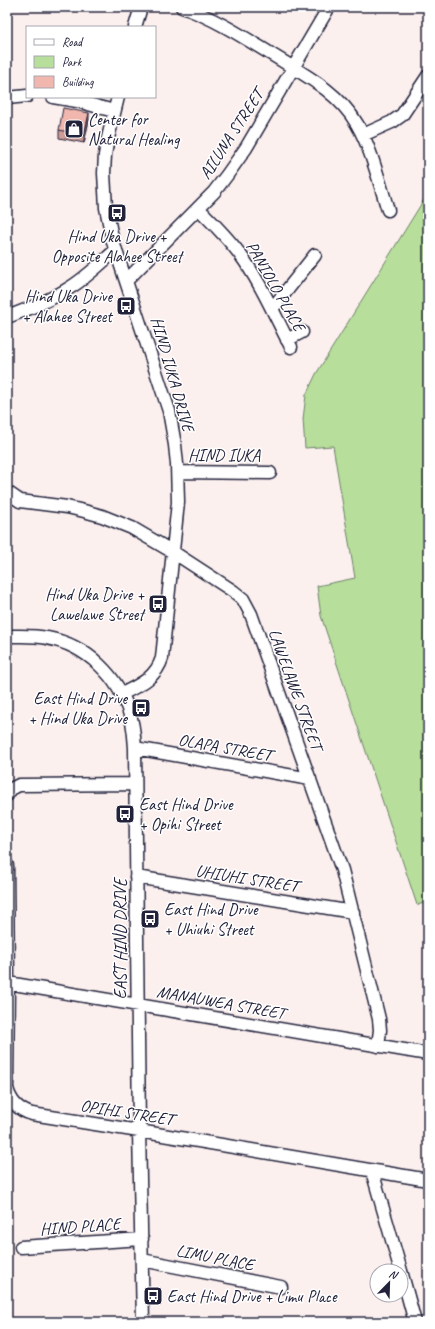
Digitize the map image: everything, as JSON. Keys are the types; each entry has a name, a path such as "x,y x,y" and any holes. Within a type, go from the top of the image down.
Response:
{"street":[{"path":"136,26 140,7"},
{"path":"182,7 218,22 319,84 336,98 351,114 363,135 388,210"},
{"path":"320,7 321,19"},
{"name":"AILUNA STREET","path":"126,281 214,192 237,162 329,7"},
{"path":"363,135 392,122 402,115 428,76"},
{"path":"7,98 26,96"},
{"path":"59,98 77,101 114,111"},
{"name":"HIND IUKA DRIVE","path":"118,98 108,138 104,179 106,208 116,250 169,411 178,472 178,502 163,651 160,664 157,670 148,679 122,694"},
{"name":"PANIOLO PLACE","path":"198,208 218,228 240,254 272,309 289,343 302,332"},
{"path":"7,317 60,294 73,286 116,250"},
{"path":"272,309 315,255"},
{"name":"HIND IUKA","path":"178,472 270,473"},
{"name":"LAWELAWE STREET","path":"7,492 15,499 25,503 67,507 102,516 132,528 173,552 233,591 246,604 252,614 341,865 379,1019 380,1030 378,1046"},
{"name":"EAST HIND DRIVE","path":"7,636 35,636 48,638 71,646 82,652 101,666 116,684 131,716 135,748 134,784 137,1004 143,1322"},
{"name":"OLAPA STREET","path":"135,748 310,778"},
{"path":"7,795 11,789 19,785 134,784"},
{"name":"OPIHI STREET","path":"7,865 7,1088 14,1103 22,1110 32,1114 428,1180"},
{"name":"UHIUHI STREET","path":"136,877 353,912"},
{"name":"MANAUWEA STREET","path":"8,983 428,1054"},
{"path":"372,1171 399,1263"},
{"name":"HIND PLACE","path":"21,1247 142,1239"},
{"name":"LIMU PLACE","path":"142,1260 281,1287"},
{"path":"409,1300 415,1322"}],"green space":[{"path":"428,193 428,902 417,905 321,616 317,586 355,578 333,446 305,448 303,419 306,395 316,374"}],"building":[{"name":"Center for Natural Healing","path":"63,108 89,113 84,135 59,130"}],"place":[{"name":"Center for Natural Healing","path":"74,129"},
{"name":"Hind Uka Drive + Opposite Alahee Street","path":"117,213"},
{"name":"Hind Uka Drive + Alahee Street","path":"126,306"},
{"name":"Hind Uka Drive + Lawelawe Street","path":"158,604"},
{"name":"East Hind Drive + Hind Uka Drive","path":"141,708"},
{"name":"East Hind Drive + Opihi Street","path":"125,814"},
{"name":"East Hind Drive + Uhiuhi Street","path":"150,919"},
{"name":"East Hind Drive + Limu Place","path":"153,1296"}]}
